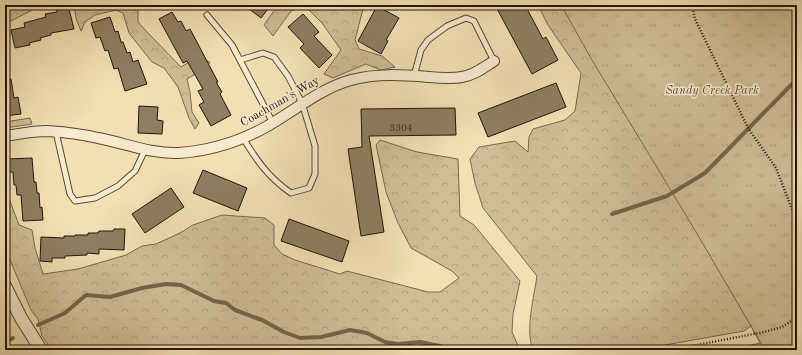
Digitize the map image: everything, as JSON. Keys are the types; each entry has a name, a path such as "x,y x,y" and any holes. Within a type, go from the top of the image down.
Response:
{"street":[{"name":"Coachman's Way","path":"5,136 46,131 99,138 145,150 176,153 199,150 243,138 272,123 302,103 336,85 353,80 395,75 450,78 462,77 476,73 494,61"},
{"path":"5,286 21,318 40,350"}],"lane":[{"path":"207,15 232,45 272,123"},
{"path":"414,76 421,50 428,40 447,26 466,18 474,21 494,61"},
{"path":"240,60 263,53 274,57 288,76 302,103 315,146 315,174 309,188 291,193 277,183 256,160 243,138"},
{"path":"56,132 70,194 76,202 95,198 118,186 135,171 145,150"}],"path":[{"path":"692,5 695,19 748,128 776,168 797,222"},
{"path":"671,350 764,332 782,327 797,317"}],"green space":[{"path":"5,5 42,5 7,23 6,35 8,44 5,51"},
{"path":"74,5 138,5 138,22 181,67 197,57 210,62 207,67 187,79 192,112 199,123 195,129 189,118 178,87 164,68 152,62 129,33 123,13 116,10 95,15 85,22 81,31 76,18"},
{"path":"278,5 364,5 355,40 359,49 382,56 395,67 381,70 366,64 333,78 324,74 341,50 322,23 305,6 291,11 273,36 264,25"},
{"path":"538,5 797,5 797,350 730,350 760,343 751,326 744,331 637,350 533,350 530,323 537,276 483,208 475,183 470,159 479,147 515,141 528,152 529,137 533,129 565,120 575,111 581,73 548,25"},
{"name":"Sandy Creek Park","path":"561,5 797,5 797,347 793,350 765,350 592,60"},
{"path":"30,118 32,124 5,128 5,122"},
{"path":"380,140 417,152 458,159 460,216 474,225 520,281 513,314 512,332 520,350 52,350 42,336 38,319 31,310 5,248 5,188 19,225 32,230 35,248 43,274 78,269 126,255 142,246 156,244 193,225 222,215 265,218 274,225 274,245 282,254 295,260 340,274 347,271 428,292 440,292 459,278 452,271 411,248 398,223 386,192 376,145"}],"building":[{"path":"68,5 74,29 51,33 51,35 40,38 41,40 29,43 30,45 15,48 11,30 25,27 24,23 46,17 45,14 57,12 56,8"},
{"path":"244,5 271,5 261,18"},
{"path":"495,5 525,5 543,39 546,37 558,60 532,74"},
{"path":"377,6 399,18 386,40 388,41 381,54 358,41"},
{"path":"172,12 178,22 181,21 186,31 190,29 218,82 216,82 222,92 220,94 231,115 211,126 199,105 204,102 198,91 203,89 187,61 183,63 159,19"},
{"path":"303,14 319,32 314,36 332,55 319,68 300,48 304,44 288,27"},
{"path":"110,17 115,32 118,31 121,42 123,42 127,53 130,52 133,62 138,60 147,84 125,91 118,68 114,69 108,50 105,51 100,37 96,38 91,23"},
{"path":"5,79 11,79 14,98 18,97 21,114 5,116"},
{"path":"556,83 566,107 488,137 478,113"},
{"path":"139,106 158,107 157,120 163,121 162,134 138,133"},
{"path":"455,108 456,135 369,136 384,232 361,236 348,149 362,147 361,109"},
{"path":"32,158 34,182 36,182 37,193 39,193 40,208 42,207 43,220 23,221 21,195 17,195 16,185 14,185 13,172 9,172 8,159"},
{"path":"203,170 247,188 238,211 193,193"},
{"path":"171,188 184,207 145,233 132,214"},
{"path":"289,219 349,241 342,262 281,241"},
{"path":"114,229 125,229 124,250 99,249 99,254 87,253 87,255 52,258 52,262 40,261 41,237 64,238 64,236 88,235 88,233 113,231"}],"waterway":[{"path":"612,214 667,196 705,173 797,79"},
{"path":"38,325 65,313 86,295 110,297 142,288 166,284 181,285 214,301 226,303 235,310 262,320 284,332 300,338 321,337 350,330 367,333 385,342 398,344 420,342 440,346 449,350"},
{"path":"5,342 13,338"}]}
